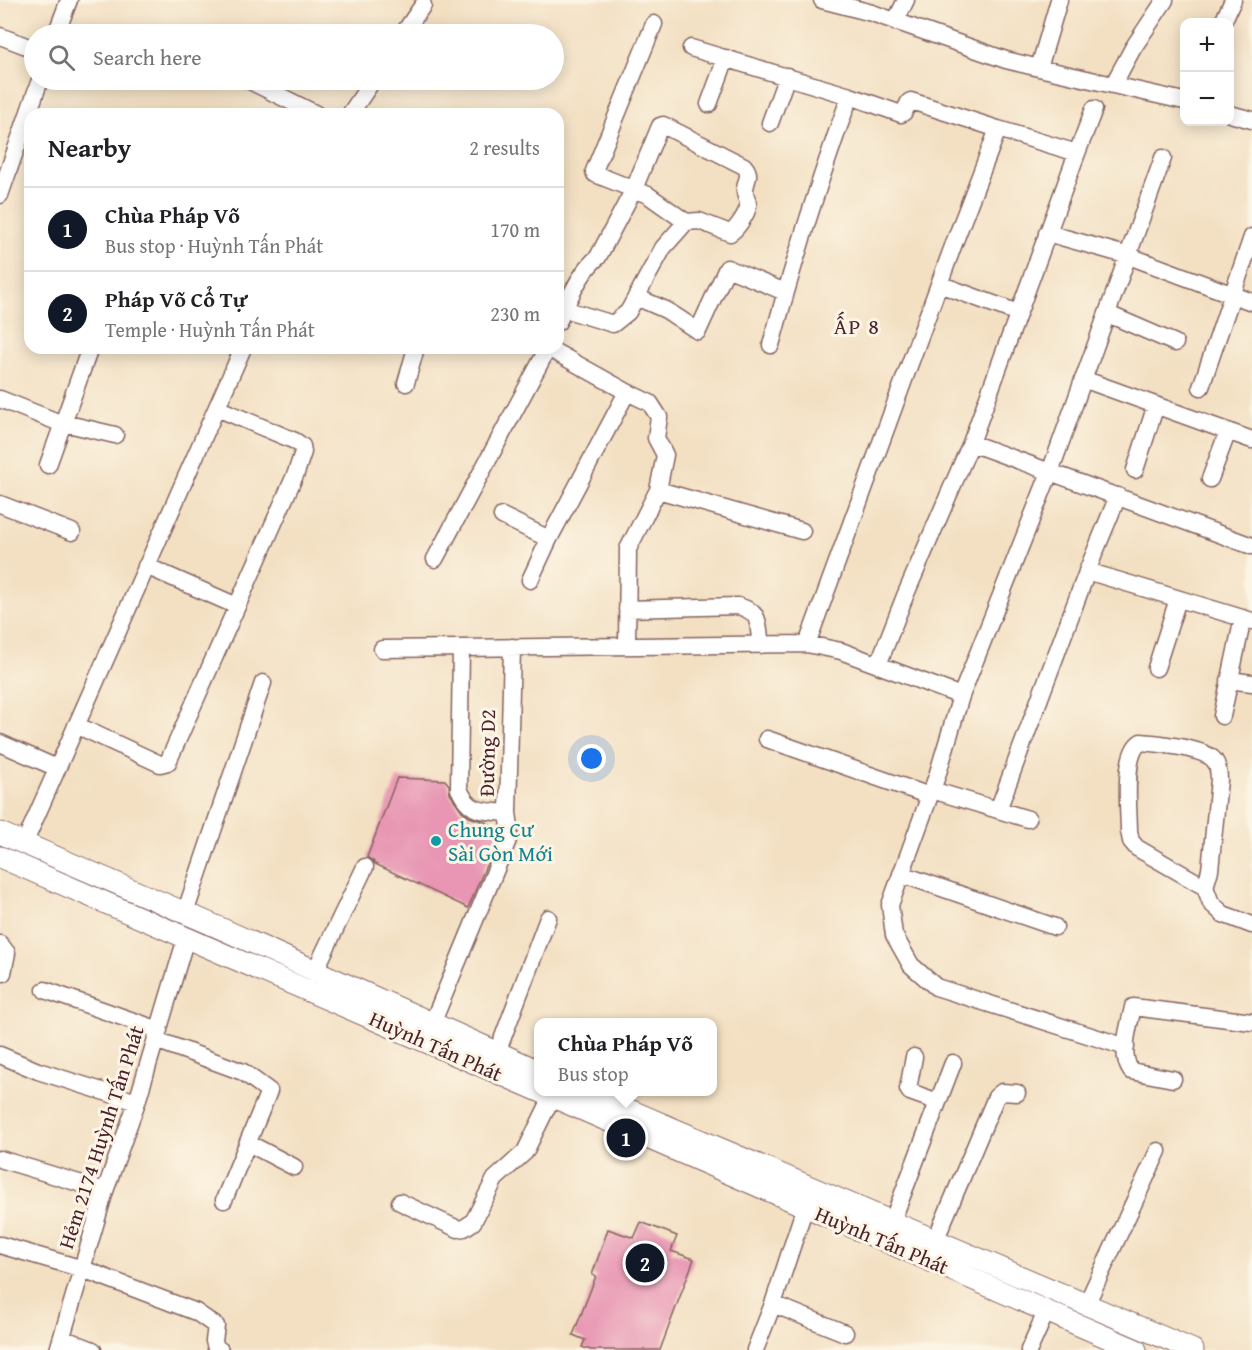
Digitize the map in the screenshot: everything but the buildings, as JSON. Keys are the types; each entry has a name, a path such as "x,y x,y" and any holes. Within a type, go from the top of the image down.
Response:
{"main road":[{"name":"Huỳnh Tấn Phát","path":"0,833 534,1069"},
{"name":"Huỳnh Tấn Phát","path":"1,859 534,1089"},
{"name":"Huỳnh Tấn Phát","path":"594,1096 672,1139 806,1207 1136,1350"},
{"name":"Huỳnh Tấn Phát","path":"552,1097 672,1139 892,1222 1193,1350"}],"street":[{"path":"60,24 69,0"},
{"path":"822,0 872,13 1006,60 1180,100"},
{"path":"895,22 906,0"},
{"path":"1039,68 1059,0"},
{"path":"1113,85 1133,48 1165,0"},
{"path":"1225,18 1233,0"},
{"path":"410,24 423,5"},
{"path":"564,305 589,264 598,257 634,189 658,128 663,125 744,166 749,176 745,189 748,208 734,231 730,233 699,221 686,222 648,195 634,189 596,174 594,168 654,24"},
{"path":"0,36 24,45"},
{"path":"691,48 787,76 901,114 911,101 1077,153"},
{"path":"709,104 726,58"},
{"path":"770,123 787,76"},
{"path":"30,108 37,90"},
{"path":"268,90 304,108"},
{"path":"354,108 366,90"},
{"path":"771,345 785,292 828,155 850,96"},
{"path":"878,665 971,443 1094,109"},
{"path":"1234,115 1252,120"},
{"path":"0,195 24,126"},
{"path":"807,645 998,129"},
{"path":"1126,1047 936,987 910,965 894,935 890,905 931,793 961,696 1050,472 1163,158"},
{"path":"564,313 613,324 628,312 663,248 686,222"},
{"path":"1047,233 1129,256 1252,302"},
{"path":"1201,387 1252,237"},
{"path":"636,297 666,310 698,331 727,268 785,292"},
{"path":"939,284 1018,313"},
{"path":"1108,314 1175,343"},
{"path":"48,465 88,354"},
{"path":"24,843 240,354"},
{"path":"406,383 414,354"},
{"path":"435,559 545,354"},
{"path":"559,354 650,404 659,417 656,438 665,455 658,490 628,549 627,646"},
{"path":"1083,379 1252,440"},
{"path":"530,580 549,539 627,392"},
{"path":"0,399 63,423 115,435"},
{"path":"1135,470 1156,405"},
{"path":"76,725 160,764 168,762 303,452 302,446 295,441 217,408"},
{"path":"1210,479 1228,431"},
{"path":"971,443 1252,546"},
{"path":"658,490 802,531"},
{"path":"998,810 1087,571 1118,496"},
{"path":"0,504 72,532"},
{"path":"502,516 549,539"},
{"path":"146,566 237,606"},
{"path":"1087,571 1247,620 1229,680 1222,716"},
{"path":"1156,668 1178,599"},
{"path":"627,609 738,606 753,612 756,617 761,645"},
{"path":"382,649 807,645 841,651 961,696"},
{"name":"Đường D2","path":"432,1024 508,840 512,647"},
{"path":"461,648 459,789 464,800 473,809 508,813"},
{"path":"1229,680 1252,683"},
{"path":"185,913 263,683"},
{"path":"767,739 931,793 1028,819"},
{"path":"1205,887 1137,848 1131,841 1129,760 1135,746 1141,742 1202,753 1214,759 1219,769 1210,870 1205,887 1211,903 1223,914 1252,925"},
{"path":"0,743 57,768"},
{"path":"315,971 364,867"},
{"path":"901,874 1055,927"},
{"path":"497,1053 548,918"},
{"name":"Hẻm 2174 Huỳnh Tấn Phát","path":"60,1344 105,1191 137,1102 186,938"},
{"path":"0,944 7,953 3,973"},
{"path":"45,990 250,1075 254,1082 268,1089 269,1093 224,1200"},
{"path":"1173,1079 1131,1071 1128,1066 1125,1054 1132,1007 1252,1022"},
{"path":"0,1055 38,1071 137,1102"},
{"path":"914,1057 908,1089 910,1092 938,1102"},
{"path":"892,1222 953,1063"},
{"path":"935,1241 996,1097 1002,1092 1017,1093"},
{"path":"400,1202 458,1229 468,1226 473,1222 495,1179 525,1152 552,1097"},
{"path":"248,1143 294,1167"},
{"path":"1086,1305 1158,1151"},
{"path":"0,1159 105,1191"},
{"path":"755,1350 806,1207"},
{"path":"0,1245 83,1269 196,1312 216,1326 214,1341 216,1348 220,1350"},
{"path":"773,1304 845,1333"},
{"path":"1029,1350 1046,1312"},
{"path":"60,1344 93,1350"}],"place":[{"name":"Chung Cư Sài Gòn Mới","path":"436,841"},
{"name":"Chùa Pháp Võ","path":"626,1138"},
{"name":"Pháp Võ Cổ Tự","path":"645,1263"}],"district":[{"name":"ẤP 8","path":"857,326"}]}
